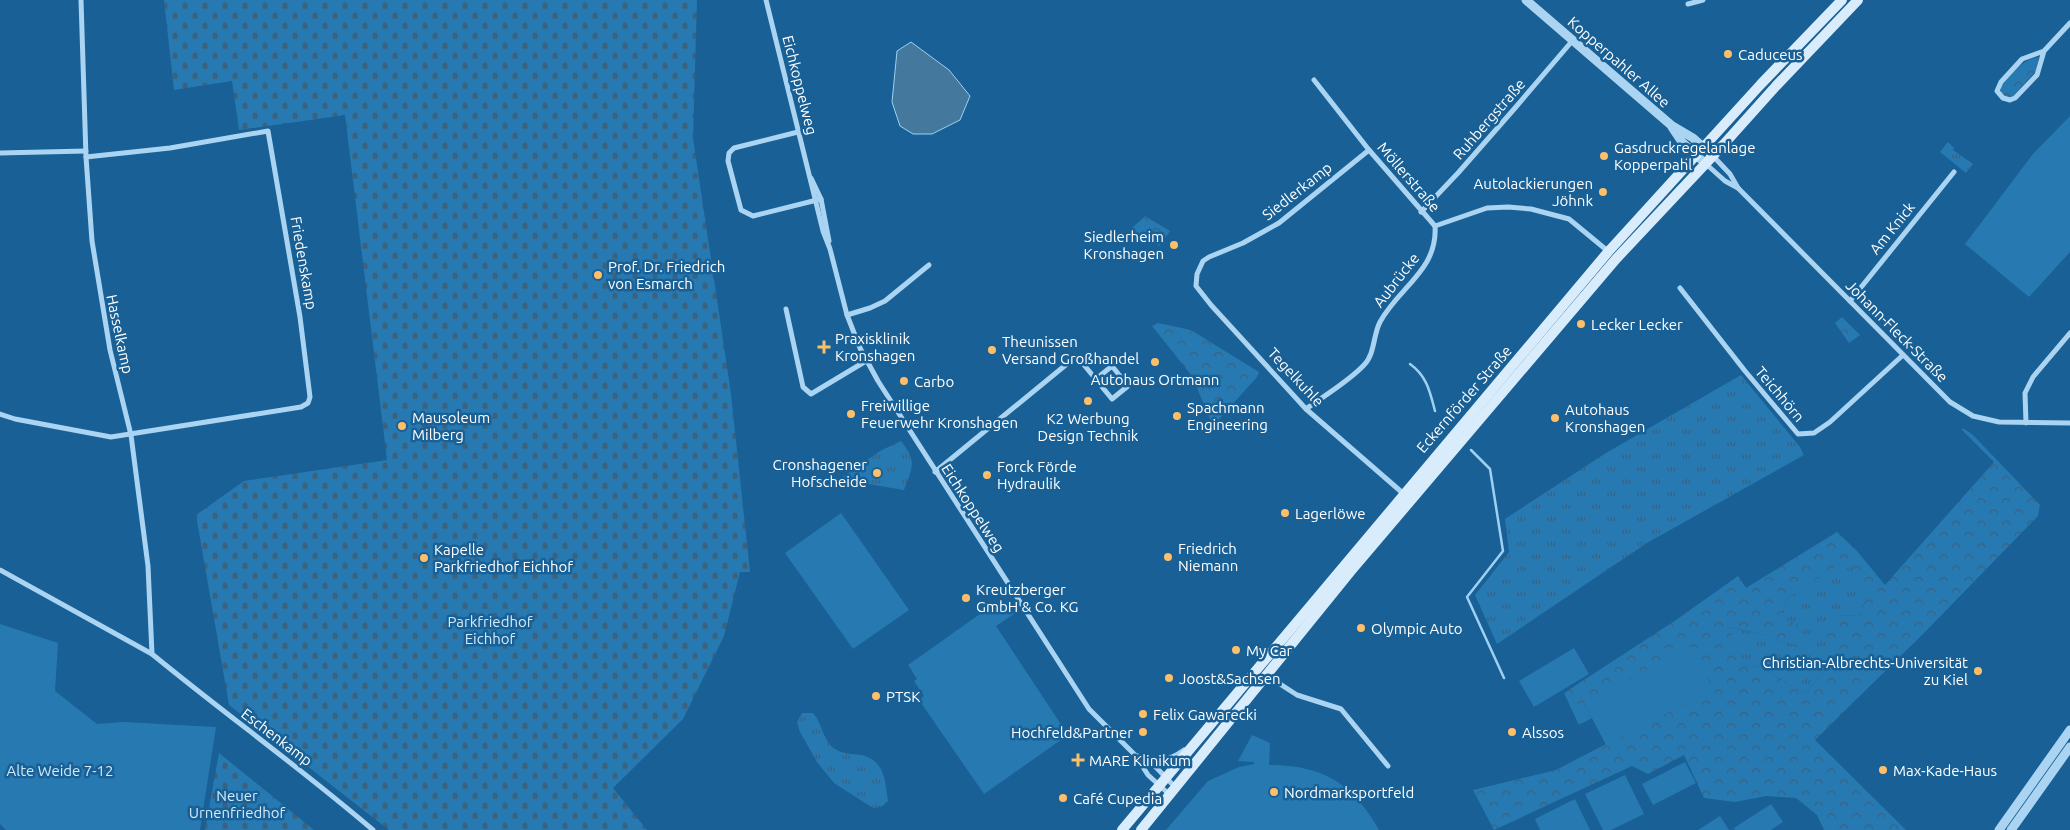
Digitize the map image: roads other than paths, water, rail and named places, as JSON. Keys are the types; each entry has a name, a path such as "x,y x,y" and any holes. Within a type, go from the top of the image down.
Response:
{"main road":[{"name":"Eckernförder Straße","path":"1122,830 1696,155 1842,0"},
{"name":"Eckernförder Straße","path":"1612,256 1706,164 1776,86 1858,0"},
{"name":"Eckernförder Straße","path":"1141,830 1267,675 1407,497"}],"street":[{"name":"Hasselkamp","path":"81,0 86,154 92,242 110,350 131,435 148,566 152,654"},
{"name":"Eichkoppelweg","path":"766,0 798,132 810,176 826,220 830,249 847,315 866,361 934,472 1089,709 1136,756 1148,775 1160,787 1173,792"},
{"name":"Kopperpahler Allee","path":"1526,0 1671,125 1693,138 1713,156"},
{"path":"1688,4 1703,0"},
{"path":"2044,51 2024,58 2001,82 1997,91 2003,98 2010,100 2015,98 2037,75 2044,51 2070,23"},
{"name":"Ruhbergstraße","path":"1421,212 1516,108 1573,39"},
{"name":"Möllerstraße","path":"1314,80 1369,150 1435,226 1487,208 1508,207 1531,210 1569,219 1612,256"},
{"name":"Kopperpahler Allee","path":"1671,125 1682,142 1706,164"},
{"name":"Friedenskamp","path":"86,154 170,148 268,130 300,316 310,397 308,403 301,407 131,435"},
{"path":"798,132 734,148 729,153 728,161 741,210 753,216 818,200"},
{"name":"Siedlerkamp","path":"1209,257 1243,243 1279,223 1369,150"},
{"path":"0,153 86,154"},
{"name":"Johann-Fleck-Straße","path":"1713,156 1730,174 1738,188 1950,402 1973,416 1999,422 2070,423"},
{"name":"Johann-Fleck-Straße","path":"1706,164 1725,181 1738,188"},
{"name":"Am Knick","path":"1850,301 1954,172"},
{"name":"Aubrücke","path":"1306,409 1368,361 1378,325 1390,306 1427,264 1436,238 1435,226"},
{"name":"Tegelkuhle","path":"1209,257 1204,261 1197,274 1196,286 1210,305 1306,409 1407,497"},
{"path":"847,315 885,301 929,265"},
{"name":"Teichhörn","path":"1680,288 1744,371 1798,434 1814,433 1830,422 1903,355"},
{"path":"786,309 804,388 811,394 866,361"},
{"path":"2026,423 2025,393 2033,377 2070,333"},
{"path":"934,472 1073,359 1080,360 1112,399 1128,386 1112,366 1096,379"},
{"path":"0,414 15,419 111,437 131,435"},
{"path":"0,570 152,654"},
{"name":"Eschenkamp","path":"152,654 238,723 323,787 373,830"},
{"path":"1257,669 1302,697 1341,709 1388,766"},
{"path":"1998,830 2070,730"},
{"name":"Eichkoppelweg","path":"1136,756 1149,760 1170,760 1193,745"},
{"path":"2011,830 2070,747"},
{"name":"Eichkoppelweg","path":"1149,760 1167,778 1173,792"}],"waterway":[{"path":"1410,364 1424,379 1435,411"},
{"path":"1471,450 1490,469 1503,551 1467,597 1504,678"}],"place":[{"name":"Caduceus","path":"1728,54"},
{"name":"Gasdruckregelanlage Kopperpahl","path":"1604,156"},
{"name":"Autolackierungen Jöhnk","path":"1603,192"},
{"name":"Siedlerheim Kronshagen","path":"1174,245"},
{"name":"Prof. Dr. Friedrich von Esmarch","path":"598,275"},
{"name":"Lecker Lecker","path":"1581,324"},
{"name":"Praxisklinik Kronshagen","path":"824,347"},
{"name":"Theunissen Versand Großhandel","path":"992,350"},
{"name":"Autohaus Ortmann","path":"1155,362"},
{"name":"Carbo","path":"904,381"},
{"name":"K2 Werbung Design Technik","path":"1088,401"},
{"name":"Freiwillige Feuerwehr Kronshagen","path":"851,414"},
{"name":"Spachmann Engineering","path":"1177,416"},
{"name":"Autohaus Kronshagen","path":"1555,418"},
{"name":"Mausoleum Milberg","path":"402,426"},
{"name":"Cronshagener Hofscheide","path":"877,473"},
{"name":"Forck Förde Hydraulik","path":"987,475"},
{"name":"Lagerlöwe","path":"1285,513"},
{"name":"Friedrich Niemann","path":"1168,557"},
{"name":"Kapelle Parkfriedhof Eichhof","path":"424,558"},
{"name":"Kreutzberger GmbH & Co. KG","path":"966,598"},
{"name":"Olympic Auto","path":"1361,628"},
{"name":"My Car","path":"1236,650"},
{"name":"Christian-Albrechts-Universität zu Kiel","path":"1978,671"},
{"name":"Joost&Sachsen","path":"1169,678"},
{"name":"PTSK","path":"876,696"},
{"name":"Felix Gawarecki","path":"1143,714"},
{"name":"Hochfeld&Partner","path":"1143,732"},
{"name":"Alssos","path":"1512,732"},
{"name":"MARE Klinikum","path":"1078,760"},
{"name":"Max-Kade-Haus","path":"1883,770"},
{"name":"Nordmarksportfeld","path":"1274,792"},
{"name":"Café Cupedia","path":"1063,798"}],"park label":[{"name":"Parkfriedhof Eichhof","path":"490,630"},
{"name":"Alte Weide 7-12","path":"60,770"},
{"name":"Neuer Urnenfriedhof","path":"237,804"}]}
